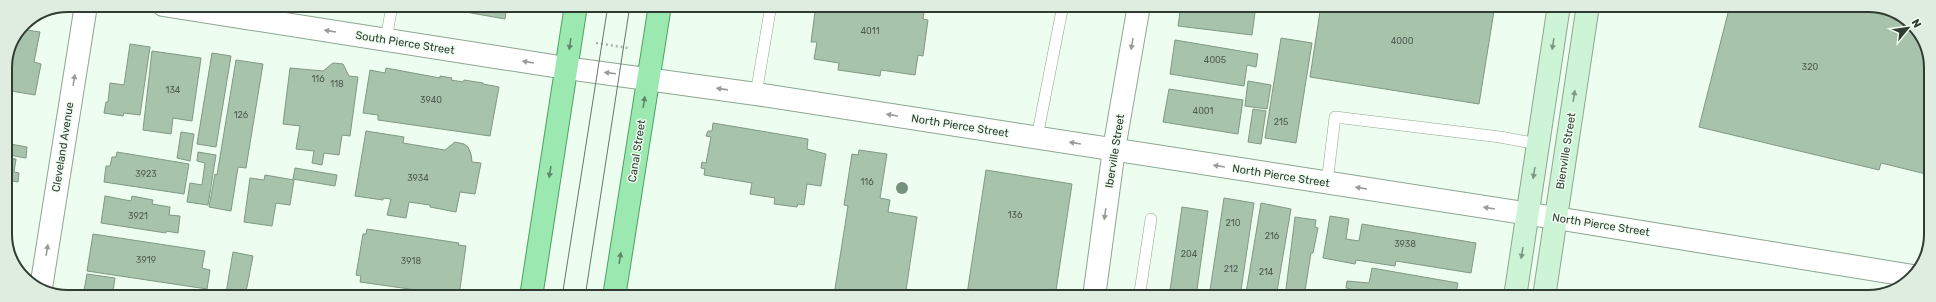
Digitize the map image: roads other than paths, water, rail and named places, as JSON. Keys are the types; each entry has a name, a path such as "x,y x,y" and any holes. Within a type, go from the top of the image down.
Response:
{"main road":[{"path":"532,290 575,12"},
{"name":"Canal Street","path":"615,290 659,12"}],"street":[{"name":"Cleveland Avenue","path":"42,284 85,12"},
{"name":"South Pierce Street","path":"208,12 566,68 648,78"},
{"name":"Iberville Street","path":"1095,290 1114,149 1138,12"},
{"path":"1516,290 1558,12"},
{"name":"Bienville Street","path":"1545,290 1587,12"},
{"name":"North Pierce Street","path":"648,78 1556,218 1906,275"}],"lane":[{"path":"386,40 391,12"},
{"path":"756,94 770,12"},
{"path":"1038,138 1062,12"},
{"path":"1327,183 1335,117 1500,137 1538,144"},
{"path":"1140,290 1151,219"}],"tram line":[{"path":"563,290 607,12"},
{"path":"586,290 629,12"}]}
